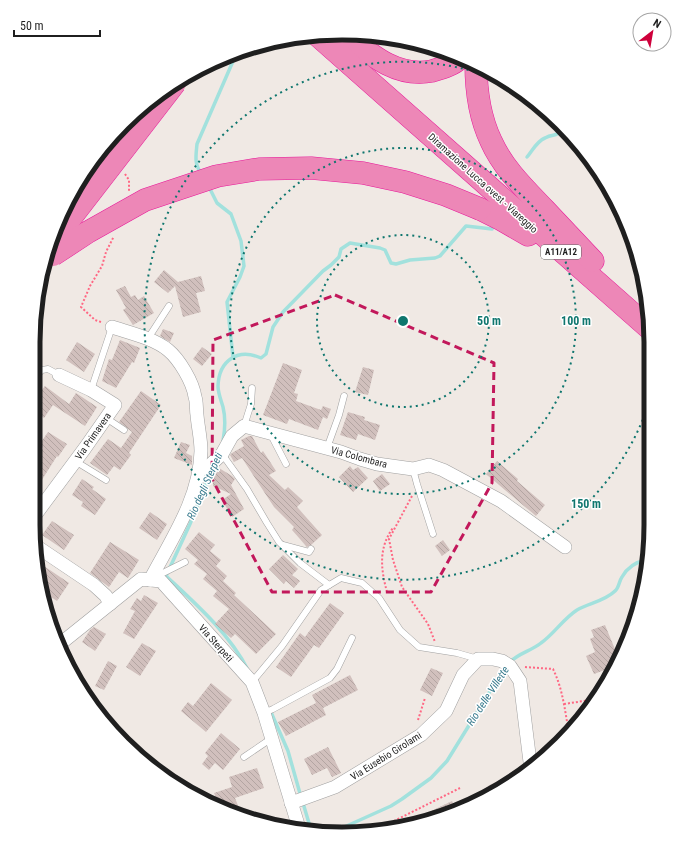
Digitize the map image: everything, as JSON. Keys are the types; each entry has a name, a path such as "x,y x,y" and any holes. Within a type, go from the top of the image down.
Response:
{"highway":[{"name":"Diramazione Lucca ovest - Viareggio","path":"345,40 477,168"},
{"name":"Diramazione Lucca ovest - Viareggio","path":"324,41 477,168 589,267 643,323"},
{"path":"354,41 380,61 392,67 413,72 426,72 438,69 454,62"},
{"path":"476,71 478,96 484,120 490,141 499,157 589,267"},
{"path":"58,240 164,98"},
{"path":"55,247 88,232 145,200 217,176 259,169 311,168 363,173 405,182 446,195 480,209 589,267"},
{"name":"Diramazione Lucca ovest - Viareggio","path":"589,267 641,303"}],"street":[{"path":"63,641 141,579 150,580 180,524 192,494 199,470 201,451 195,396 189,378 178,360 169,350 157,343 112,327"},
{"name":"Via Primavera","path":"40,508 115,405 90,390 59,375"},
{"path":"199,470 209,466 220,456 232,436 244,426"},
{"name":"Via Colombara","path":"244,426 327,448 377,464 413,469 429,465 443,470 500,501 565,547"},
{"path":"41,550 94,585 106,596 110,604"},
{"name":"Via Sterpeti","path":"150,580 161,581 254,679 267,711 272,738 298,800 299,823"},
{"path":"478,659 493,659 506,664 520,681 530,762"},
{"name":"Via Eusebio Girolami","path":"298,800 335,787 421,735 446,711 463,675 478,659"}],"lane":[{"path":"147,340 169,306"},
{"path":"90,390 112,327"},
{"path":"40,372 42,370 48,369 59,375"},
{"path":"244,426 250,404 252,388"},
{"path":"327,448 339,416 344,396"},
{"path":"106,418 124,430"},
{"path":"270,433 286,464"},
{"path":"220,456 247,488 267,524 282,545 300,563 329,585"},
{"path":"75,461 106,480"},
{"path":"413,469 433,534"},
{"path":"282,545 309,552 311,549"},
{"path":"150,580 185,562"},
{"path":"254,679 282,646 321,590 341,578 362,583 379,598 400,630 419,647 458,653 478,659"},
{"path":"267,711 330,678 337,669 352,638"},
{"path":"244,757 272,738"}],"path":[{"path":"125,174 130,180 128,196"},
{"path":"112,327 95,320 81,307 90,286 102,266 106,252 115,234"},
{"path":"417,484 389,539 393,560 402,587 428,624 436,640 436,649"},
{"path":"391,616 390,603 381,571 383,548 387,536 396,524"},
{"path":"506,664 553,669 558,678 568,725"},
{"path":"564,704 588,700"},
{"path":"391,822 460,788"},
{"path":"394,821 401,821"}],"highlighted area":[{"path":"335,295 494,363 492,483 431,592 272,592 212,479 213,340"}],"building":[{"path":"164,270 178,282 201,276 205,291 196,293 201,312 183,317 175,286 168,293 154,282"},
{"path":"125,286 131,297 135,295 138,300 144,296 154,313 133,325 123,310 126,308 116,290"},
{"path":"163,329 174,333 170,342 160,336"},
{"path":"120,340 140,348 134,363 132,362 116,388 102,381 109,359 112,360"},
{"path":"77,342 95,354 84,372 66,360"},
{"path":"202,347 212,354 202,366 193,359"},
{"path":"283,363 302,370 294,393 298,394 296,401 321,410 323,406 331,409 327,419 323,417 318,430 289,419 287,424 263,415"},
{"path":"363,367 374,370 368,395 355,392"},
{"path":"45,386 69,404 76,393 97,407 85,426 53,405 44,418 40,415 40,392"},
{"path":"141,391 161,405 129,453 131,455 120,470 114,466 107,475 90,463 108,439 121,448 132,432 119,422"},
{"path":"348,412 365,417 364,420 380,425 375,440 358,434 356,440 340,435"},
{"path":"48,432 67,444 58,457 57,456 40,483 40,452 43,448 40,446"},
{"path":"252,436 261,453 263,451 276,471 269,475 285,490 288,487 303,501 297,507 322,535 311,545 307,547 292,530 294,527 274,507 242,458 234,462 230,455 244,446 241,440"},
{"path":"181,442 190,445 186,453 192,456 192,465 174,458"},
{"path":"497,461 518,479 517,481 545,505 536,516 486,474"},
{"path":"350,466 353,470 358,467 368,478 353,492 339,477"},
{"path":"219,468 235,479 231,485 244,509 232,517 222,500 231,494 213,486 213,473"},
{"path":"382,474 390,484 380,491 373,481"},
{"path":"82,479 94,487 92,489 106,499 95,515 81,506 83,502 72,495"},
{"path":"150,512 167,524 157,540 139,528"},
{"path":"52,521 74,535 64,550 42,535"},
{"path":"199,532 215,545 210,551 221,560 216,566 227,576 223,581 236,593 234,595 276,634 256,654 235,634 231,638 215,624 229,609 213,596 217,591 203,579 207,574 194,564 198,560 185,549"},
{"path":"443,540 450,550 442,556 435,546"},
{"path":"110,542 139,560 128,578 119,572 109,587 90,573"},
{"path":"283,555 298,569 292,575 300,581 294,588 286,581 284,584 269,569"},
{"path":"43,566 69,583 57,601 48,595"},
{"path":"144,595 158,603 134,639 123,633 135,611 130,609 137,598 141,601"},
{"path":"330,603 344,613 319,648 314,645 291,677 276,667 300,633 305,637"},
{"path":"605,625 616,652 612,662 608,663 609,666 608,669 594,674 586,656 595,652 590,639 594,637 591,630"},
{"path":"94,627 106,634 95,651 82,642 90,630"},
{"path":"142,643 156,651 140,676 126,667"},
{"path":"108,661 117,666 104,690 95,686"},
{"path":"431,668 443,673 432,696 420,690"},
{"path":"350,675 358,690 323,708 326,715 286,736 278,722 316,703 312,695"},
{"path":"211,683 232,700 206,732 181,711 188,702 193,706"},
{"path":"221,733 240,749 223,770 215,763 209,770 202,764 208,756 205,753"},
{"path":"328,747 341,773 332,777 327,768 312,775 304,759"},
{"path":"257,768 264,788 235,798 238,808 214,799 216,798 214,793 232,787 229,777"},
{"path":"515,772 489,789 488,786"},
{"path":"452,801 454,805 426,815 425,814"}],"waterway":[{"name":"Rio degli Sterpeti","path":"201,173 196,163 197,144 233,60"},
{"path":"527,157 542,139 560,132"},
{"name":"Rio degli Sterpeti","path":"209,187 217,203 231,214 241,241 244,266 227,302 233,357"},
{"path":"223,441 225,416 218,386 222,369 231,358 245,354 261,358 266,354 273,327 283,312 323,271 339,257 341,249 350,243 380,248 385,250 391,263 396,264 410,260 435,258 440,256 466,226 492,229"},
{"name":"Rio degli Sterpeti","path":"212,469 190,524 166,576 222,631 248,670"},
{"name":"Rio delle Villette","path":"510,662 517,656 537,646 577,610 602,600 611,594 616,590 626,571 641,561"},
{"name":"Rio delle Villette","path":"345,827 391,806 431,778 447,761 505,667"},
{"name":"Rio degli Sterpeti","path":"270,710 288,751 301,797"},
{"name":"Rio degli Sterpeti","path":"303,803 309,825"}]}
